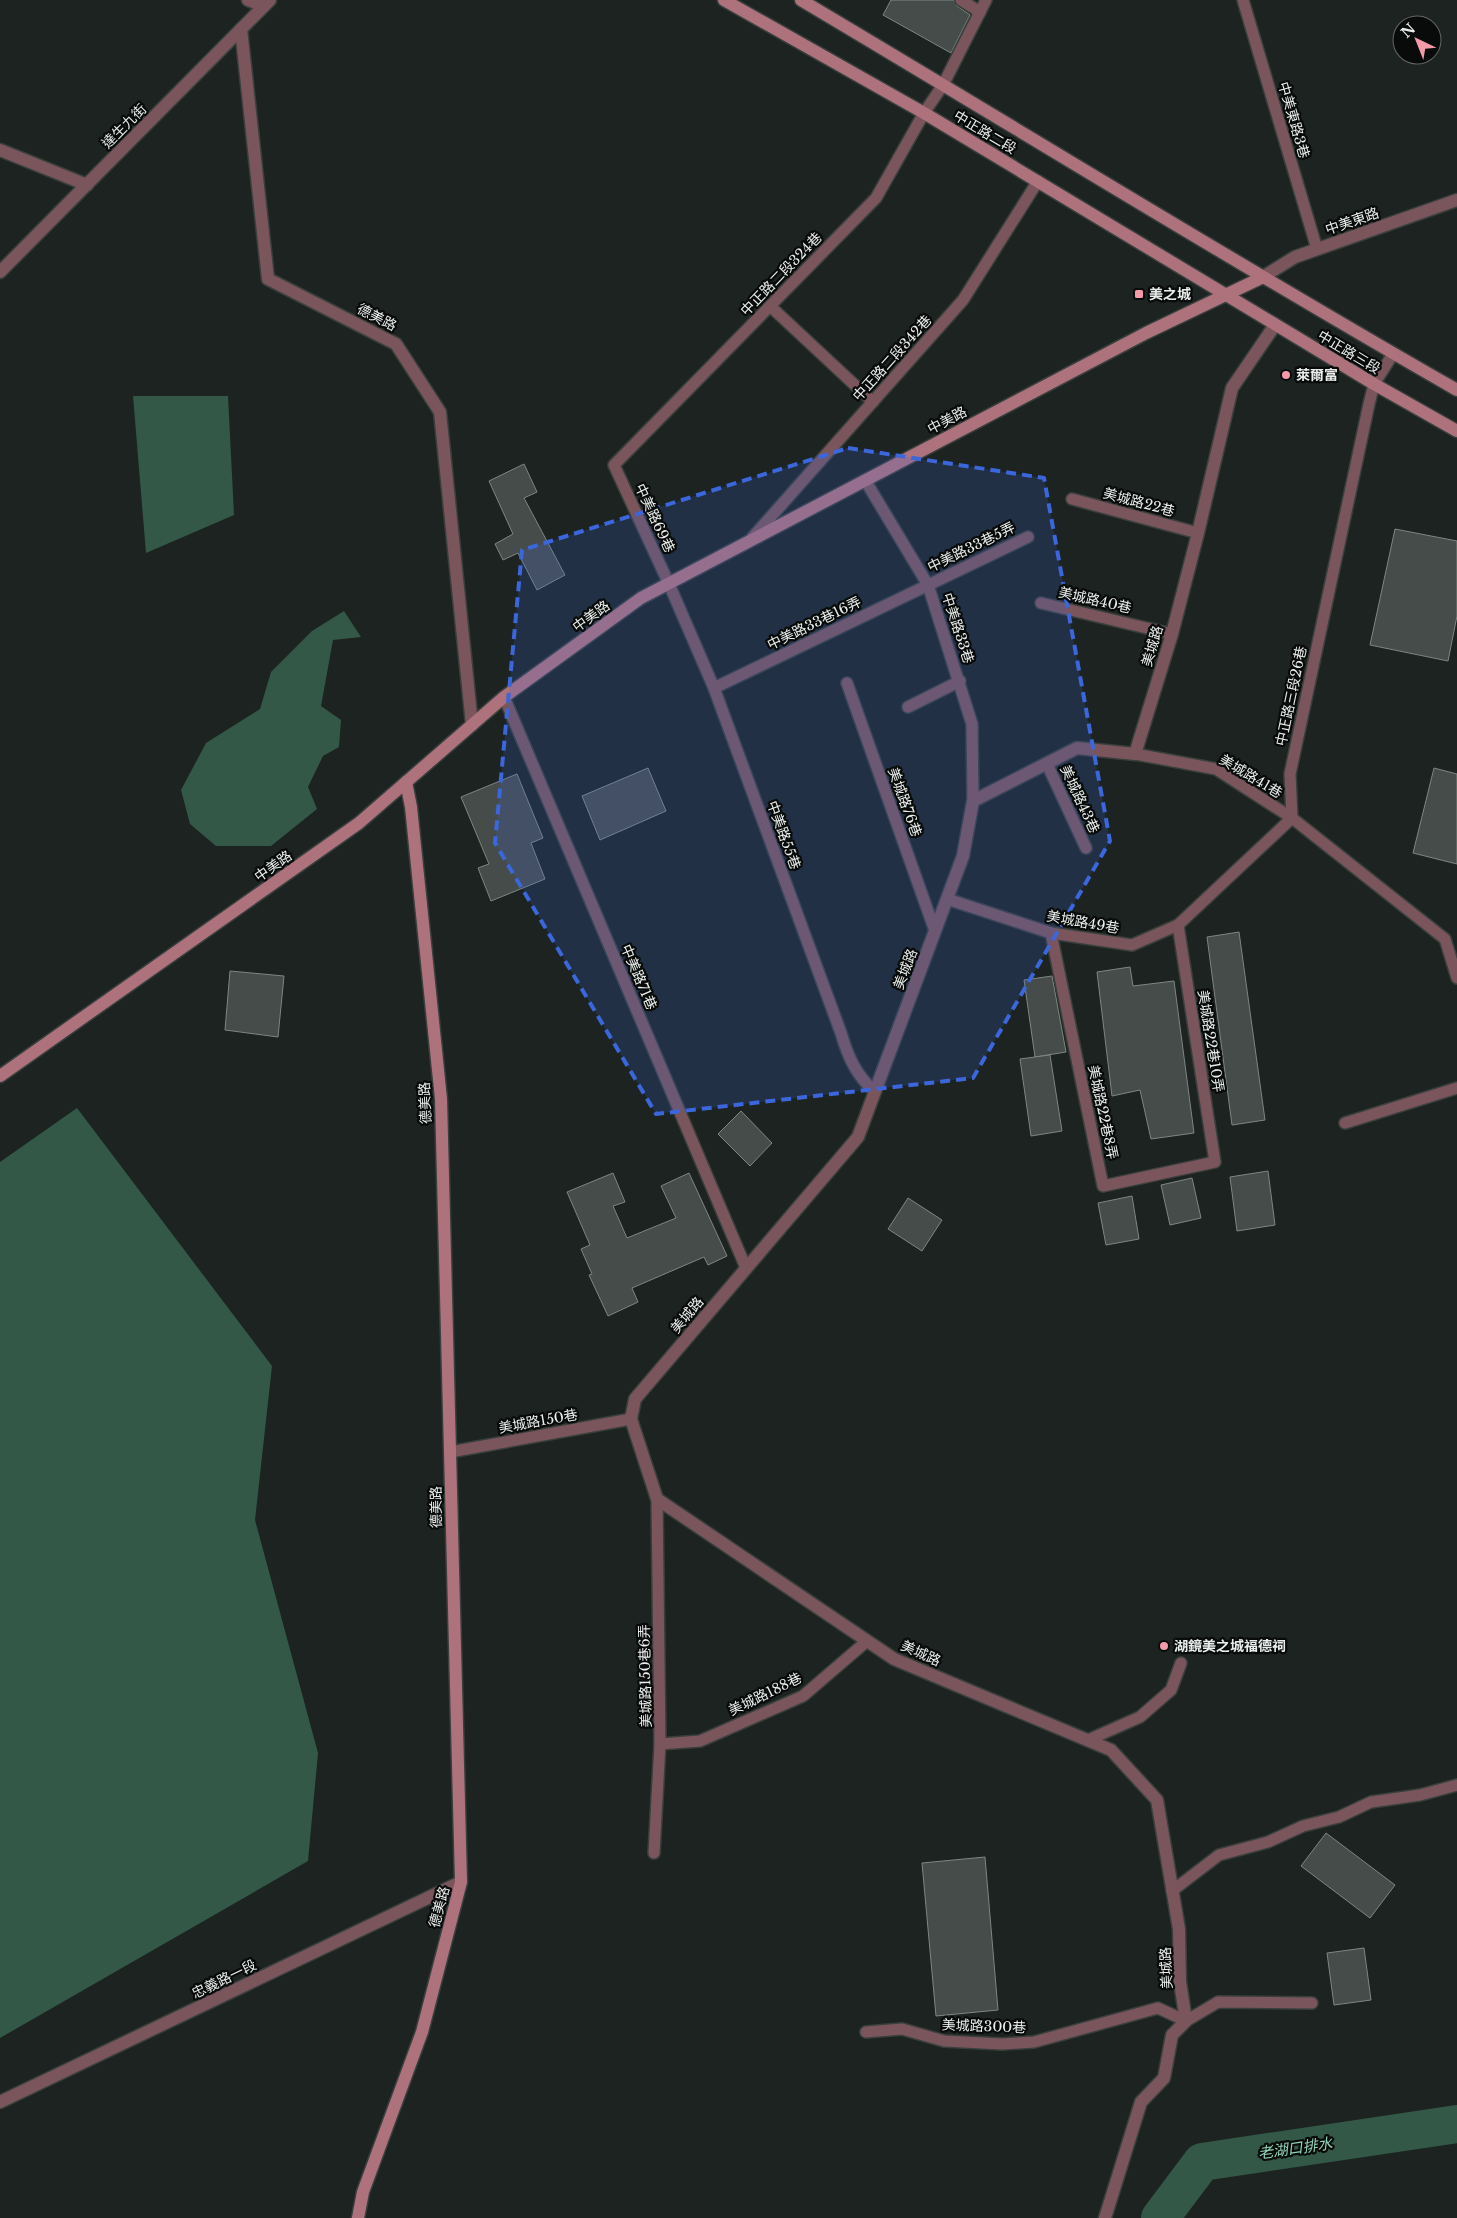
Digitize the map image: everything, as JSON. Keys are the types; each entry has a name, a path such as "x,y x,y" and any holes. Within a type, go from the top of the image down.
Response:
{"street":[{"path":"248,0 267,3"},
{"name":"中正路二段","path":"724,0 924,113 1227,296"},
{"name":"中正路二段","path":"801,0 1261,278"},
{"name":"達生九街","path":"0,272 267,3"},
{"name":"德美路","path":"241,29 268,279 396,344 440,412 472,725"},
{"path":"0,150 87,185"},
{"name":"中美東路","path":"1261,278 1295,257 1457,200"},
{"name":"中美路","path":"0,1076 359,823 504,697 641,598 1146,333 1227,296 1261,278"},
{"name":"中正路三段","path":"1261,278 1457,390"},
{"name":"中正路三段","path":"1227,296 1457,431"},
{"name":"美城路","path":"1135,754 1172,634 1232,388 1275,325"},
{"path":"973,801 1078,748 1135,754"},
{"name":"德美路","path":"358,2218 363,2192 422,2032 461,1882 441,1099 411,807 406,782"},
{"name":"美城路","path":"632,1419 635,1399 858,1137 963,856 973,801"},
{"path":"632,1419 658,1499"},
{"name":"美城路","path":"658,1499 894,1659 1111,1750 1157,1800 1179,1929 1180,1982 1186,2021"},
{"name":"忠義路一段","path":"0,2102 461,1882"},
{"path":"1106,2218 1141,2102 1164,2078 1172,2035 1186,2021"}],"lane":[{"path":"961,0 980,12"},
{"name":"中正路二段324巷","path":"614,465 876,198 924,113 943,85 986,0"},
{"name":"中美東路3巷","path":"1243,0 1317,249"},
{"name":"中正路二段342巷","path":"749,541 964,300 1038,181"},
{"path":"770,306 873,402"},
{"name":"中正路三段26巷","path":"1292,818 1290,774 1374,384 1393,354"},
{"name":"中美路69巷","path":"614,465 669,584"},
{"name":"中美路33巷","path":"865,480 928,585 960,681 972,724 973,801"},
{"name":"美城路22巷","path":"1072,499 1198,533"},
{"name":"中美路33巷5弄","path":"928,585 1028,537"},
{"name":"中美路55巷","path":"669,584 714,688 842,1033 849,1059 862,1080 874,1092"},
{"name":"中美路33巷16弄","path":"714,688 928,585"},
{"name":"美城路40巷","path":"1041,603 1172,634"},
{"path":"908,706 960,681"},
{"name":"美城路76巷","path":"846,683 935,931"},
{"name":"中美路71巷","path":"504,697 746,1268"},
{"name":"美城路41巷","path":"1135,754 1216,769 1292,818"},
{"name":"美城路43巷","path":"1047,764 1086,848"},
{"path":"1292,818 1446,939 1457,978"},
{"name":"美城路49巷","path":"947,899 1051,934 1132,945 1178,925 1292,818"},
{"name":"美城路22巷10弄","path":"1178,925 1215,1162"},
{"name":"美城路22巷8弄","path":"1051,934 1103,1186 1215,1162"},
{"path":"1345,1123 1457,1088"},
{"name":"美城路150巷","path":"450,1452 632,1419"},
{"name":"美城路150巷6弄","path":"654,1853 660,1744 658,1499"},
{"name":"美城路188巷","path":"660,1744 700,1741 803,1696 867,1641"},
{"path":"1088,1740 1140,1717 1171,1690 1181,1662"},
{"path":"1172,1891 1219,1855 1268,1842 1303,1826 1339,1817 1371,1802 1420,1795 1457,1785"},
{"path":"1186,2021 1218,2002 1312,2003"},
{"name":"美城路300巷","path":"866,2032 902,2029 944,2041 1002,2044 1034,2042 1158,2008 1186,2021"}],"highlighted area":[{"path":"848,448 1044,478 1110,841 973,1078 656,1114 495,843 522,550"}],"shaded area":[{"path":"133,396 228,396 234,515 146,553"},
{"path":"344,611 361,637 333,640 321,706 341,720 339,747 323,756 308,787 317,809 271,846 216,846 190,824 181,790 206,743 260,709 271,672 312,631"},
{"path":"77,1108 272,1366 255,1520 318,1753 308,1861 0,2038 0,1162"}],"building":[{"path":"891,0 954,0 957,6 970,15 951,53 883,15"},
{"path":"524,464 537,492 524,498 565,575 537,590 518,553 503,560 495,544 513,534 489,481"},
{"path":"1395,529 1457,541 1457,616 1448,661 1370,645"},
{"path":"648,768 666,811 600,840 582,796"},
{"path":"1434,768 1457,774 1457,864 1413,853"},
{"path":"517,774 543,838 531,843 545,879 491,901 478,868 489,864 461,797"},
{"path":"1239,932 1265,1120 1232,1125 1207,937"},
{"path":"1130,967 1133,986 1174,981 1194,1133 1151,1139 1140,1090 1112,1096 1097,972"},
{"path":"230,971 284,976 278,1037 225,1030"},
{"path":"1052,976 1066,1052 1035,1057 1024,980"},
{"path":"1050,1055 1062,1131 1031,1136 1020,1059"},
{"path":"741,1111 772,1143 750,1166 718,1134"},
{"path":"1268,1171 1275,1225 1237,1231 1230,1177"},
{"path":"613,1173 625,1202 613,1206 627,1238 676,1218 661,1186 689,1173 727,1256 708,1265 704,1257 632,1288 638,1302 608,1316 589,1275 592,1274 581,1249 590,1245 567,1192"},
{"path":"1192,1178 1201,1218 1170,1225 1161,1185"},
{"path":"1132,1196 1139,1239 1106,1245 1098,1203"},
{"path":"908,1198 942,1220 922,1251 888,1229"},
{"path":"1326,1833 1395,1885 1370,1918 1301,1866"},
{"path":"985,1857 998,2010 936,2016 922,1863"},
{"path":"1364,1948 1371,2000 1334,2005 1327,1953"}],"waterway":[{"name":"老湖口排水","path":"1160,2218 1202,2162 1457,2124"}],"place":[{"name":"美之城","path":"1139,294"},
{"name":"萊爾富","path":"1286,375"},
{"name":"湖鏡美之城福德祠","path":"1164,1646"}]}
